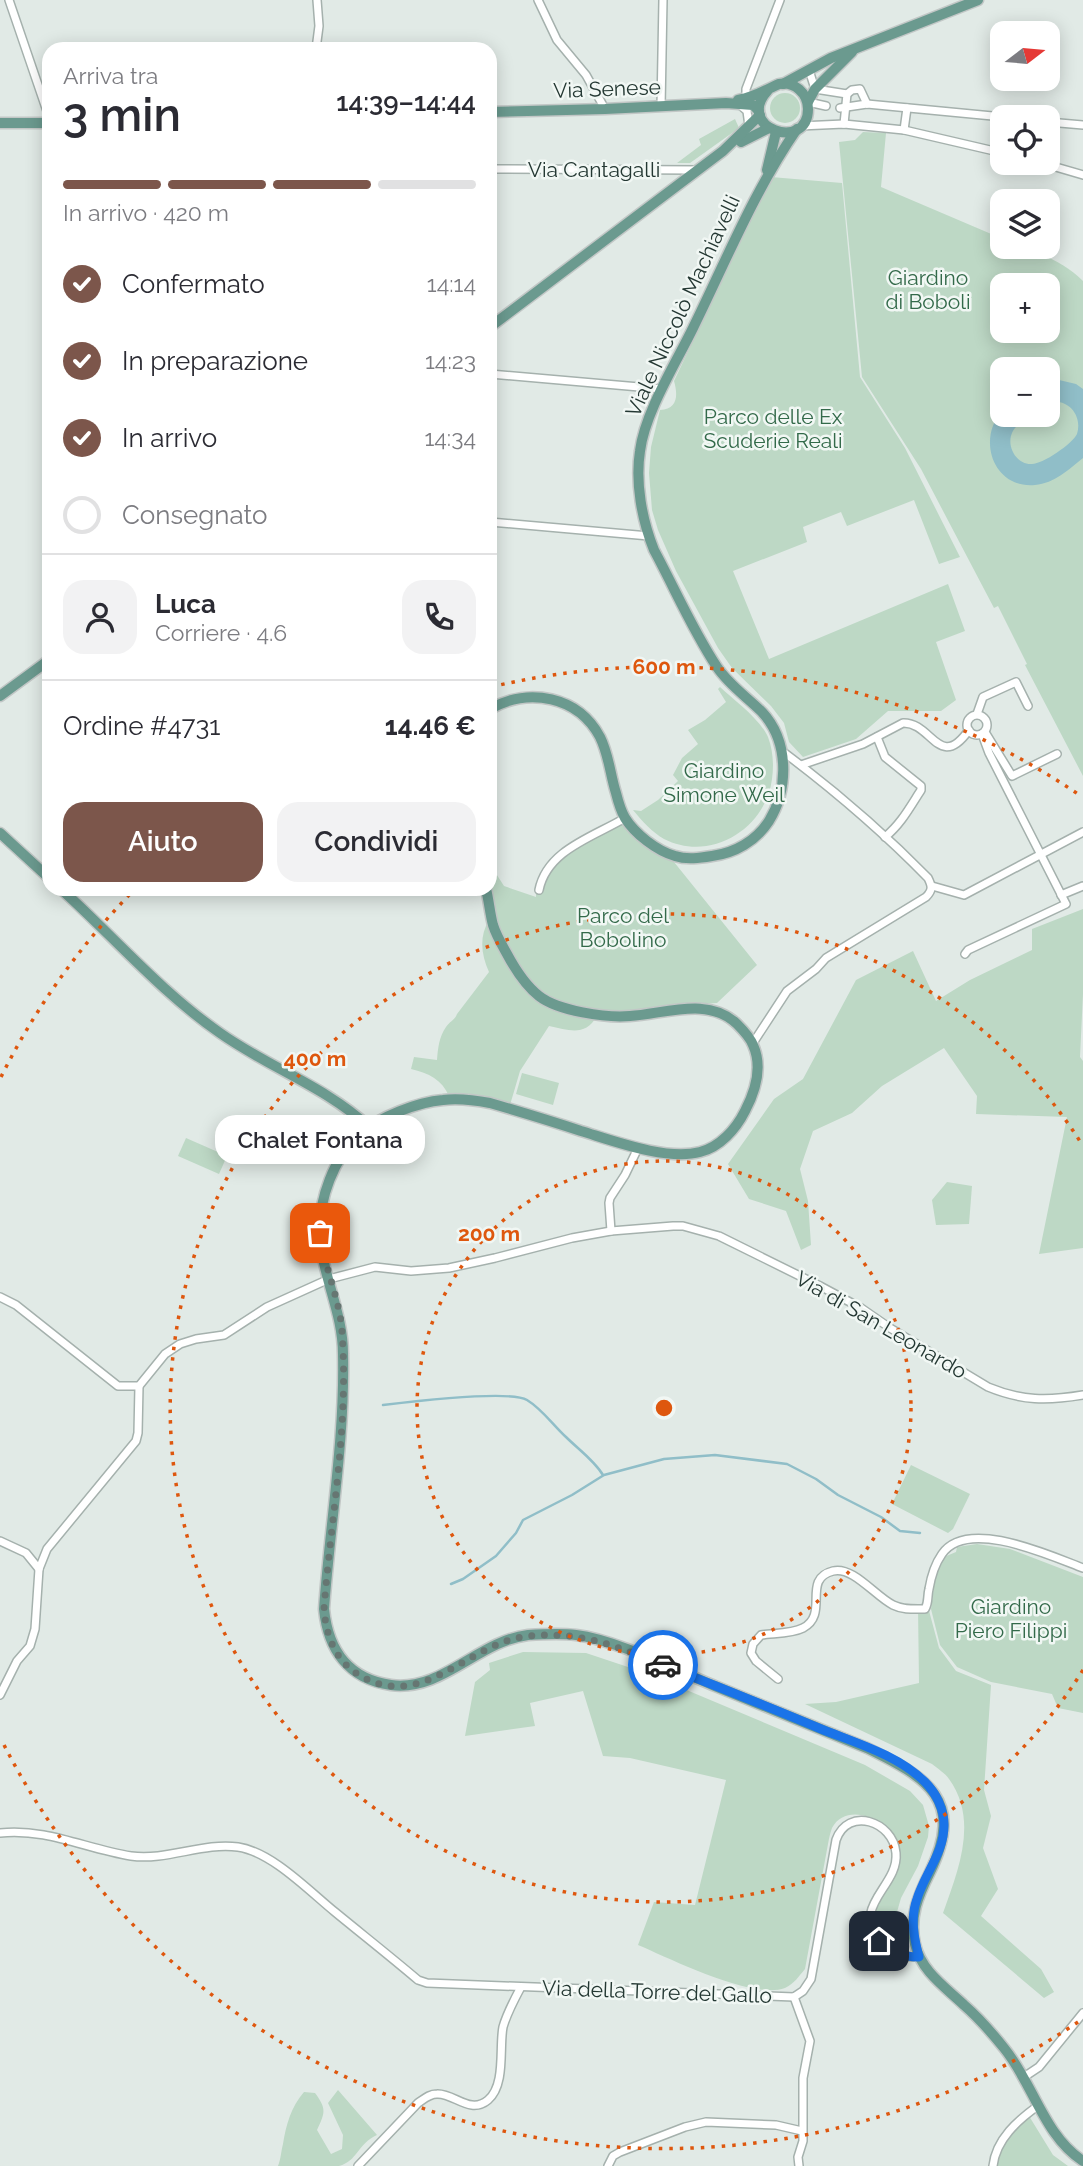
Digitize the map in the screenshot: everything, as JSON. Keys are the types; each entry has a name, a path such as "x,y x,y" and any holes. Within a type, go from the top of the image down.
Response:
{"main road":[{"path":"497,322 723,151 749,128 760,113 760,101 768,90 831,58 978,0"},
{"path":"807,102 815,89 855,48"},
{"path":"723,151 773,130 789,132 798,127 808,113 807,102 799,89 783,84"},
{"name":"Via Senese","path":"497,111 661,107 737,101 768,90"},
{"name":"Via Senese","path":"737,101 753,105 760,113"},
{"path":"760,113 773,130"},
{"path":"0,123 42,123"},
{"name":"Viale Niccolò Machiavelli","path":"497,705 523,696 542,697 564,704 584,717 599,735 604,747 615,792 625,818 641,836 676,857 717,856 732,851 757,836 775,810 783,775 782,751 771,723 730,684 715,664 649,536 639,484 640,449 662,389 764,180 798,127"},
{"name":"Viale Niccolò Machiavelli","path":"764,180 773,130"},
{"path":"0,696 42,665"},
{"path":"0,833 42,872"},
{"path":"68,896 153,978 219,1033 351,1110 369,1126"},
{"path":"487,896 496,934 513,965 540,997 559,1006 607,1016 631,1016 676,1009 707,1009 731,1018 753,1043 758,1074 752,1095 738,1122 718,1144 684,1155 638,1148 490,1103 468,1099 438,1100 407,1108 369,1126 352,1142 330,1180 322,1207 320,1233 342,1328 344,1353 337,1485 324,1609 330,1642 346,1665 358,1674 372,1681 407,1685 426,1682 506,1640 528,1636 575,1635 623,1649 867,1748 905,1767 926,1783 939,1800 944,1818 944,1836 917,1899 914,1914 913,1929 919,1957 936,1979 1006,2050 1057,2137 1073,2155 1083,2161"}],"street":[{"path":"9,0 42,97"},
{"path":"317,0 317,42"},
{"path":"538,0 557,40 586,75 605,110"},
{"path":"661,107 663,0"},
{"path":"749,128 747,111 737,101 746,89 780,0"},
{"path":"809,70 815,89 847,94"},
{"path":"844,124 843,108 847,94 857,89 862,91 867,104"},
{"path":"807,102 826,106"},
{"path":"843,108 867,104 990,116"},
{"path":"904,130 908,108"},
{"path":"1060,123 1083,125"},
{"path":"798,127 844,124 904,130 990,150"},
{"path":"1060,168 1083,175"},
{"name":"Via Cantagalli","path":"497,169 697,170"},
{"path":"497,375 662,389"},
{"path":"497,523 649,536"},
{"path":"984,733 973,734 967,724 969,718 977,714 983,697 1016,682 1028,706"},
{"path":"965,954 968,950 1066,904 989,753 984,733 988,726 987,720 977,714"},
{"path":"801,765 863,744 908,722 938,743 952,747 959,744 969,730"},
{"path":"984,733 1012,776 1057,754"},
{"path":"877,737 885,757 921,786 905,815 886,837"},
{"path":"753,1043 790,988 834,951 926,897 932,886 928,878 886,837 782,751"},
{"path":"539,890 550,864 559,855 625,818"},
{"path":"932,886 964,895 1083,832"},
{"path":"1061,895 1083,886"},
{"path":"611,1231 610,1198 638,1148"},
{"name":"Via di San Leonardo","path":"139,1386 165,1353 180,1344 224,1335 267,1307 329,1279 375,1267 411,1271 449,1268 572,1238 611,1231 683,1226 719,1236 860,1308 988,1387 1030,1399 1051,1400 1083,1395"},
{"path":"0,1297 16,1305 118,1386 139,1386 136,1441 47,1549 39,1569 35,1629 30,1646 17,1661 0,1696"},
{"path":"778,1679 756,1661 751,1653 753,1644 761,1634 799,1630 812,1621 816,1616 816,1587 820,1579 827,1574 840,1570 856,1576 893,1605 906,1609 925,1609 934,1567 948,1546 962,1541 998,1539 1083,1568"},
{"path":"0,1541 26,1553 39,1569"},
{"path":"799,2166 798,2157 803,2141 803,2078 810,2041 794,1997 803,1991 811,1979 836,1840 839,1832 851,1822 867,1821 877,1824 891,1838 896,1854 892,1873 870,1910 875,1934 892,1952 919,1957"},
{"name":"Via della Torre del Gallo","path":"0,1833 20,1832 59,1837 134,1856 159,1856 225,1847 240,1848 274,1863 418,1980 426,1983 794,1997"},
{"name":"Via della Torre del Gallo","path":"358,2166 418,2103 429,2095 439,2093 472,2106 491,2098 498,2080 503,2029 509,2009 521,1987"},
{"path":"1024,2077 1039,2067 1083,2013"},
{"path":"993,2166 998,2147 1017,2121 1040,2105"},
{"path":"608,2166 613,2156 621,2152 685,2127 706,2122 776,2125 802,2131"}],"green space":[{"path":"785,93 796,97 800,108 796,119 785,123 774,119 770,108 774,97"},
{"path":"735,119 739,128 690,163 677,163 701,145 699,139"},
{"name":"Giardino di Boboli","path":"863,132 886,133 881,187 990,233 990,259 1051,259 1083,281 1083,776 1025,665 1027,664 998,606 994,608 921,469 862,377 839,142 855,140"},
{"name":"Parco delle Ex Scuderie Reali","path":"771,177 842,183 860,377 905,448 960,557 939,564 914,500 847,526 841,512 803,527 807,542 733,571 769,659 948,584 965,631 936,642 956,700 941,711 888,711 856,739 803,757 789,742 784,723 771,706 732,668 718,648 676,571 652,510 649,473 651,447 660,410 670,407 675,400 674,381"},
{"name":"Giardino Simone Weil","path":"720,687 753,717 768,737 773,763 768,797 748,826 733,836 700,847 682,845 664,839 647,826 633,810 641,811 658,800 678,781 673,775 682,758 698,744 688,730 726,702 718,689"},
{"name":"Parco del Bobolino","path":"620,818 636,838 653,852 674,862 757,965 717,1003 621,1013 607,1012 557,1003 538,991 521,972 507,949 494,915 492,896 497,896 497,875 504,886 536,897 539,881 554,856 592,831"},
{"path":"1083,909 1080,1057 1083,1061 1083,1248 1039,1254 1067,1117 976,1114 977,1096 944,1048 882,1086 852,1113 813,1131 800,1169 808,1201 811,1245 801,1250 786,1211 749,1199 728,1164 774,1099 803,1079 856,980 913,951 936,1001 970,980 1032,950 1032,929"},
{"name":"Parco del Bobolino","path":"489,920 493,939 501,954 534,997 597,1016 582,1029 549,1026 520,1071 510,1105 449,1096 434,1078 411,1069 414,1057 437,1060 444,1031 489,972 482,946"},
{"path":"522,1073 559,1083 553,1105 516,1094"},
{"path":"186,1138 227,1156 219,1174 178,1156"},
{"path":"947,1182 972,1186 969,1224 936,1225 932,1200"},
{"path":"911,1465 970,1494 953,1529 948,1533 892,1504"},
{"name":"Giardino Piero Filippi","path":"977,1544 1010,1549 1083,1577 1083,1713 1058,1708 1052,1694 991,1682 957,1667 940,1645 931,1609 936,1571 944,1557 956,1552 957,1547"},
{"path":"918,1607 928,1607 939,1648 956,1671 991,1685 984,1790 991,1816 983,1848 998,1889 981,1916 1041,1969 1054,1992 1044,1998 943,1913 959,1863 964,1828 958,1795 947,1777 932,1764 805,1704 836,1702 919,1683"},
{"path":"523,1652 586,1653 646,1673 865,1765 910,1791 923,1805 929,1826 918,1866 901,1898 897,1912 900,1943 895,1946 887,1944 878,1927 875,1913 900,1861 895,1838 879,1822 868,1817 848,1815 832,1828 805,1969 785,1988 771,1990 733,1983 638,1945 654,1902 695,1905 726,1780 630,1758 603,1756 583,1691 530,1703 535,1726 465,1736 475,1682 490,1670 489,1663"},
{"path":"338,2090 377,2135 365,2143 350,2160 339,2166 278,2166 290,2116 304,2092 315,2093 323,2107 317,2130 331,2154 342,2149 343,2135 328,2103"},
{"path":"1029,2116 1053,2155 1068,2166 995,2166 1008,2138"}],"water":[{"path":"1060,380 1076,384 1083,389 1083,458 1061,475 1042,484 1020,484 1008,479 993,460 990,447 993,427 1016,427 1010,444 1014,454 1027,464 1037,463 1063,448 1077,434 1078,420 1075,414 1067,405 1061,403"}],"waterway":[{"path":"383,1405 481,1396 517,1397 527,1400 591,1460 603,1475"},
{"path":"451,1584 496,1556 516,1533 523,1520 604,1475 664,1459 715,1455 787,1464 881,1517 900,1531 920,1533"}],"way so far":[{"path":"320,1233 325,1264 342,1328 344,1353 337,1485 324,1609 330,1642 346,1665 372,1681 407,1685 426,1682 506,1640 528,1636 575,1635 601,1641 663,1665"}],"place":[{"name":"Chalet Fontana","path":"320,1233"}],"route":[{"path":"663,1665 867,1748 905,1767 926,1783 939,1800 944,1818 944,1836 917,1899 913,1929 919,1957 892,1952 879,1941"}]}
